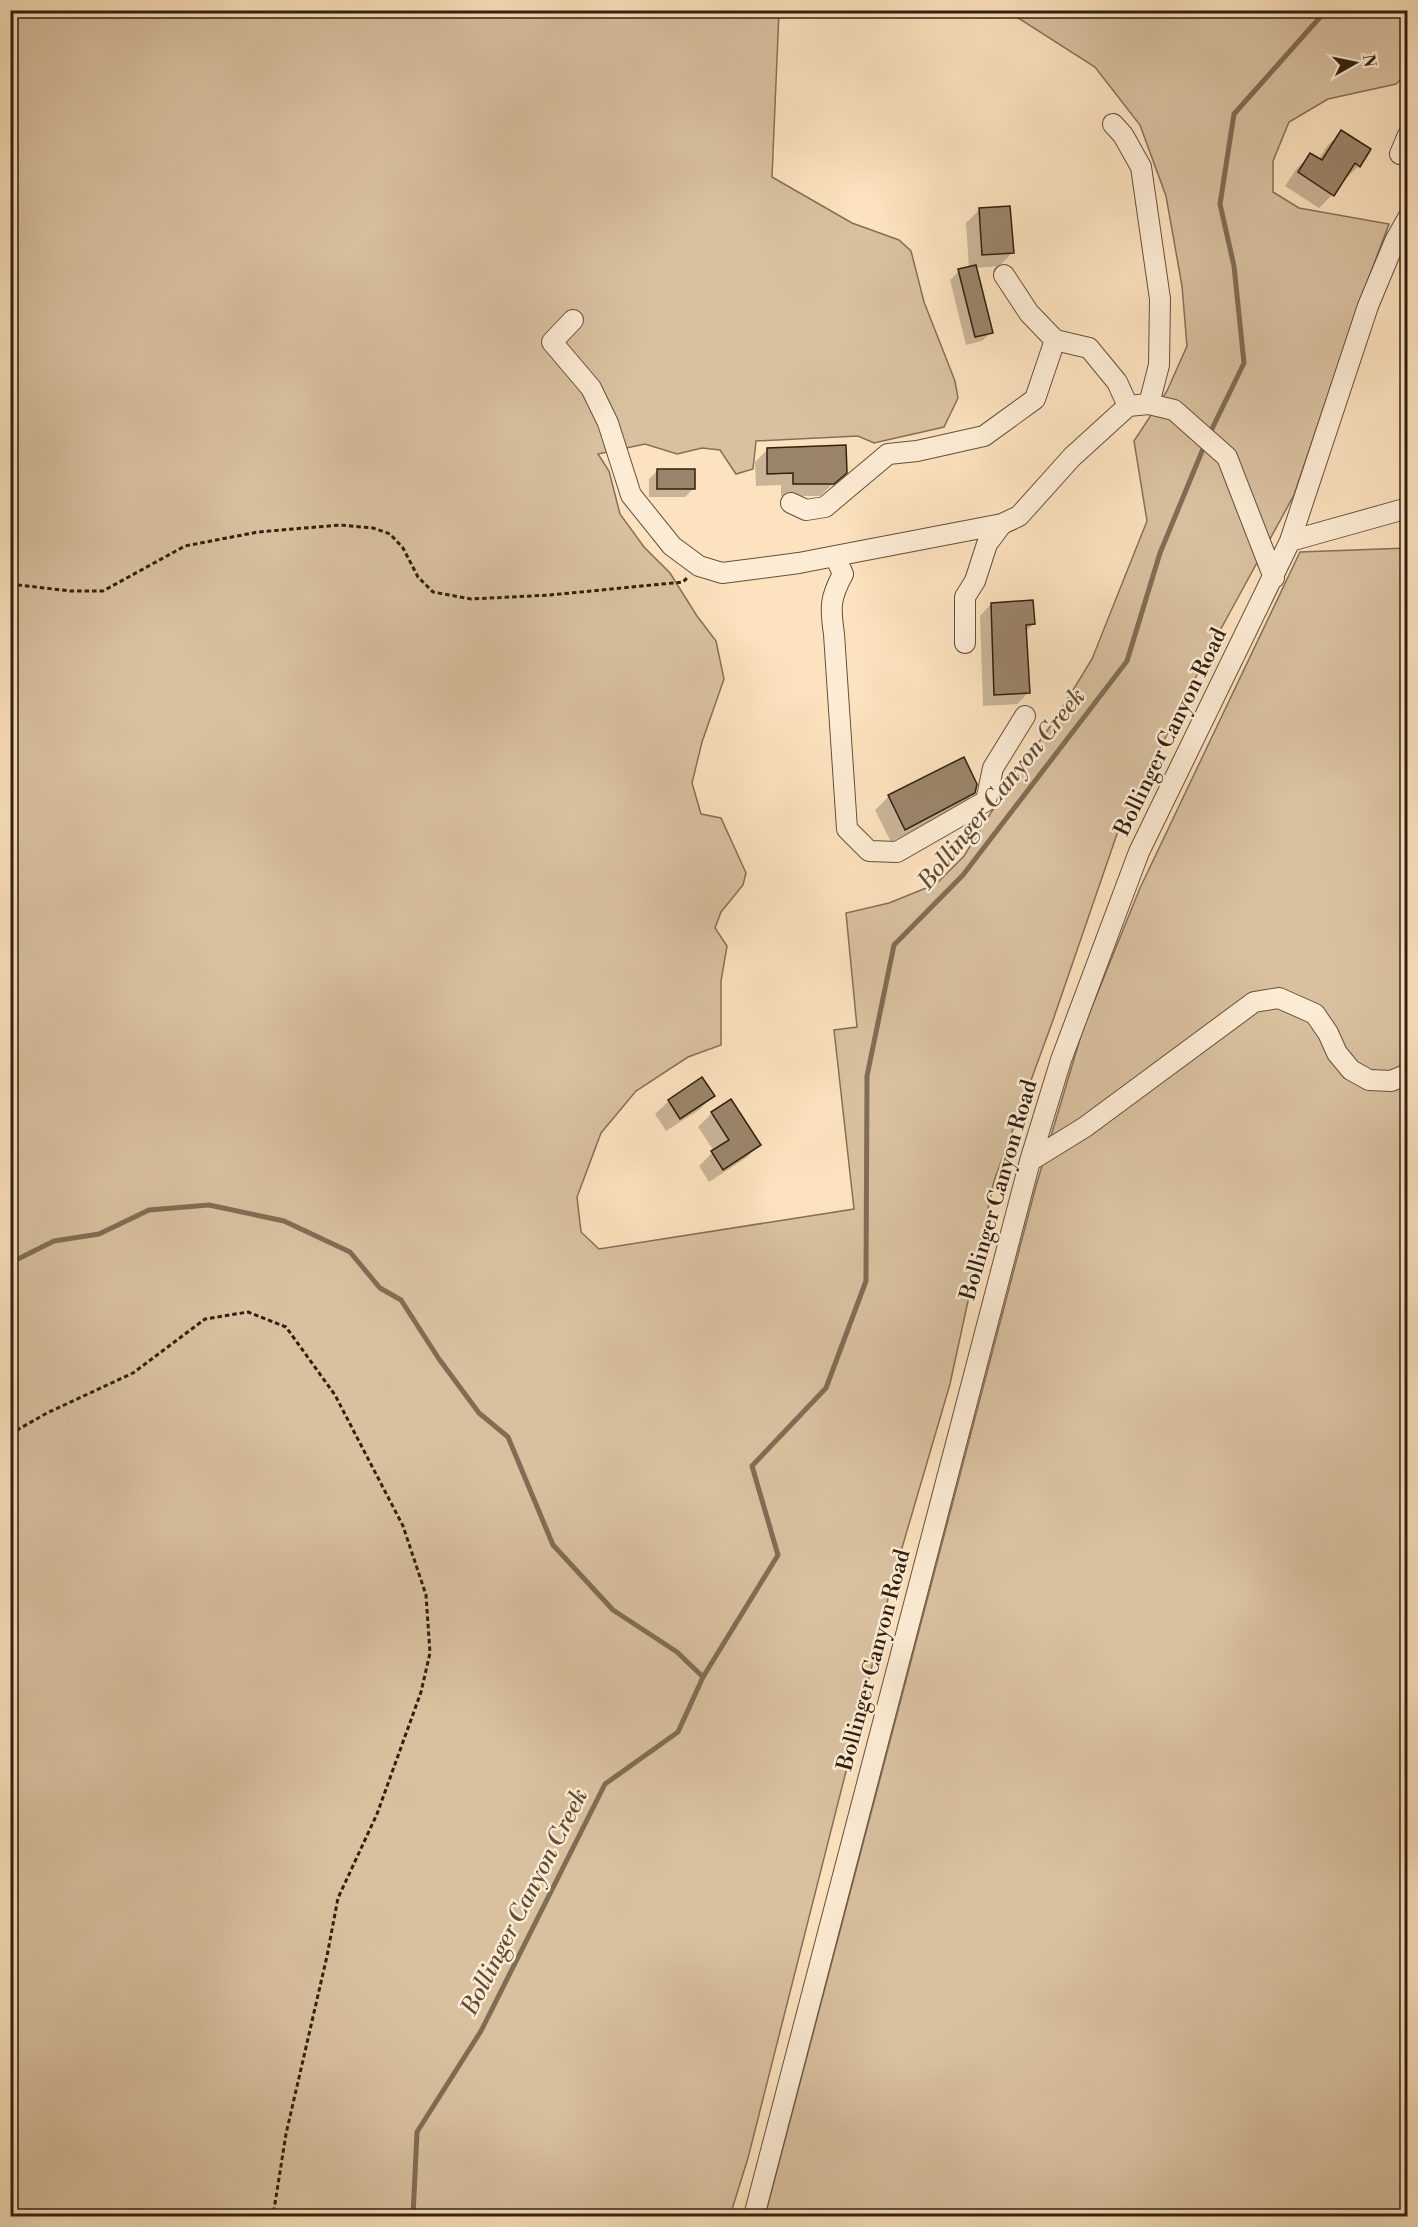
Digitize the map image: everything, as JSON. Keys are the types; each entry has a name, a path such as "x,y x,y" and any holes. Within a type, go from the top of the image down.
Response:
{"street":[{"path":"1113,124 1123,135 1141,167 1160,299 1159,365 1149,404"},
{"path":"1400,154 1407,135"},
{"name":"Bollinger Canyon Road","path":"754,2217 1030,1161 1061,1060 1139,852 1290,541 1368,306 1407,218"},
{"path":"1004,275 1029,313 1055,340 1089,348 1117,382 1128,406"},
{"path":"573,320 552,342 591,388 608,423 631,495 672,546 699,566 722,573 799,563 1002,524 1019,516 1072,457 1128,406 1149,404 1174,410 1227,457 1274,578"},
{"path":"791,503 806,510 825,507 888,454 916,451 984,436 1035,399 1055,340"},
{"path":"1290,541 1407,508"},
{"path":"965,642 965,597 975,581 987,544 1002,524"},
{"path":"835,556 843,574 832,593 830,608 847,830 869,851 897,852 986,801 993,768 1025,716"},
{"path":"1030,1161 1085,1127 1254,1002 1279,998 1315,1014 1328,1033 1337,1053 1351,1070 1369,1080 1391,1081 1407,1074"}],"path":[{"path":"10,584 70,591 103,591 184,546 258,532 339,525 373,528 390,534 403,548 418,577 433,592 471,599 550,596 683,582 699,566"},
{"path":"10,1434 47,1413 134,1373 205,1319 248,1312 286,1327 335,1395 403,1526 426,1595 430,1653 421,1692 377,1814 338,1898 286,2134 273,2217"}],"shaded area":[{"path":"10,11 779,11 772,177 852,223 899,240 911,251 924,302 955,381 958,398 944,427 874,443 858,436 756,441 753,469 736,474 720,450 702,448 677,454 645,444 598,454 609,471 620,514 644,547 670,573 716,641 724,679 702,742 692,783 701,814 721,818 746,873 743,885 721,912 715,928 727,946 721,981 721,1045 688,1057 636,1091 601,1133 577,1197 581,1232 599,1249 854,1209 834,1030 857,1027 846,913 889,903 936,884 964,856 1005,790 1056,718 1092,659 1147,521 1134,441 1167,391 1187,346 1182,286 1166,196 1140,125 1095,67 1007,11 1407,11 1407,73 1396,84 1328,99 1289,122 1273,161 1273,192 1299,208 1389,224 1357,309 1294,495 1211,647 1117,834 1052,1023 994,1181 950,1384 892,1582 748,2158 730,2216 11,2216"},
{"path":"1407,548 1407,2216 765,2216 1036,1186 1083,1029 1140,888 1300,552"}],"building":[{"path":"1341,130 1371,149 1360,167 1355,163 1334,196 1298,172 1310,153 1322,160"},
{"path":"1010,206 1014,253 982,255 979,208"},
{"path":"976,265 993,333 975,337 958,269"},
{"path":"846,445 847,473 834,484 793,484 793,473 767,474 767,448"},
{"path":"657,469 695,469 695,489 657,489"},
{"path":"1033,600 1035,624 1026,625 1030,693 994,695 991,603"},
{"path":"964,757 977,784 975,793 905,830 888,795"},
{"path":"702,1077 715,1096 680,1119 668,1100"},
{"path":"731,1099 761,1145 723,1170 711,1151 729,1140 711,1112"}],"waterway":[{"name":"Bollinger Canyon Creek","path":"1209,435 1244,363 1234,266 1220,204 1234,114 1322,15 1335,10"},
{"name":"Bollinger Canyon Creek","path":"413,2216 417,2132 481,2031 605,1784 678,1732 703,1677 778,1555 752,1466 826,1388 866,1281 867,1076 894,945 963,875 1127,661 1160,553 1205,444"},
{"path":"10,1263 54,1241 99,1234 149,1210 209,1205 284,1221 350,1252 380,1288 401,1300 439,1359 479,1413 508,1437 553,1545 613,1610 677,1652 703,1677"}]}
